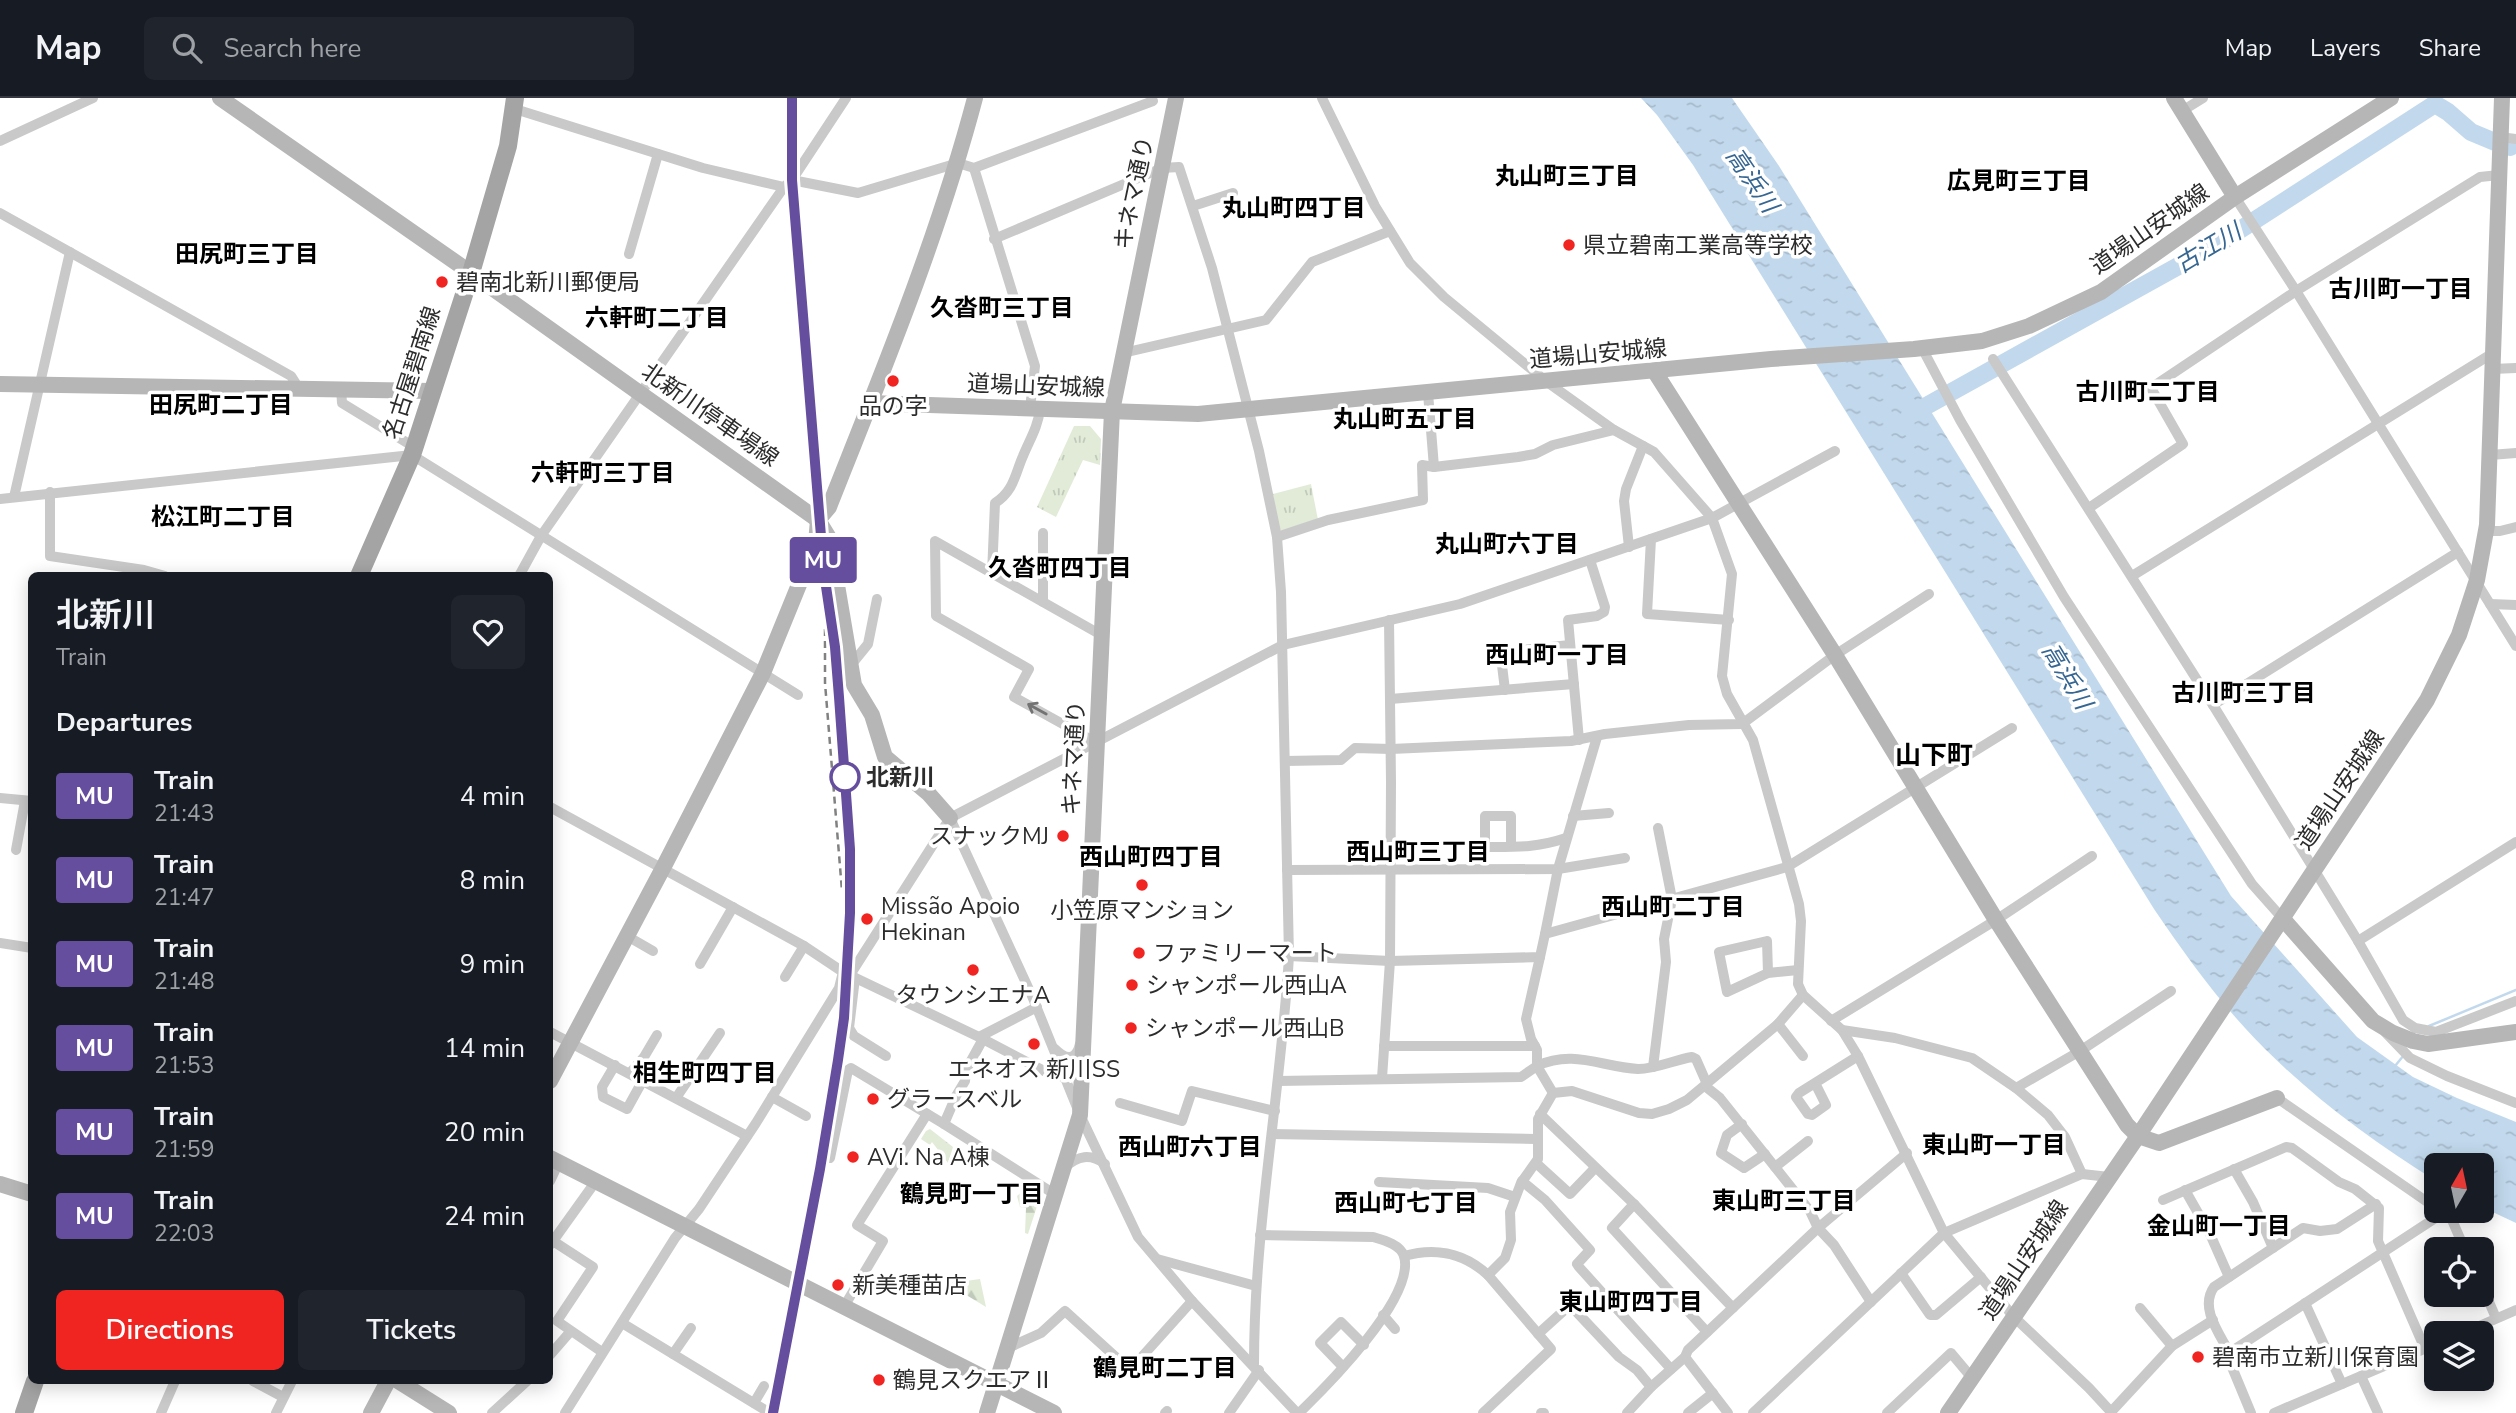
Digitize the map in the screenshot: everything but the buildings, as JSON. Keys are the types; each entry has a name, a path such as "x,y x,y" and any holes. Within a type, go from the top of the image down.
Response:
{"main road":[{"name":"名古屋碧南線","path":"361,572 413,451 471,273 508,146 515,104"},
{"path":"24,1413 34,1384"}],"street":[{"path":"0,141 93,98"},
{"name":"北新川停車場線","path":"220,98 818,520"},
{"path":"521,572 541,536 846,98"},
{"path":"553,1075 763,673 816,543 818,520 829,507 870,403 958,163 975,98"},
{"name":"キネマ通り","path":"987,1413 1080,1115 1112,411 1176,98"},
{"path":"1322,98 1370,195 1410,263 1547,382 1614,430 1654,452 1712,518 1732,574 1722,676 1727,694 1753,740 1799,904 1801,920 1798,984 1803,995 1842,1030 1858,1056 1944,1233 2013,1316 2112,1413 2172,1346 2213,1320"},
{"path":"2203,98 2178,104 2516,646"},
{"name":"道場山安城線","path":"870,403 1198,414 1982,341 2029,326 2101,292 2235,198 2391,98"},
{"name":"道場山安城線","path":"1948,1413 2214,1022 2427,700 2449,659 2477,580 2486,531 2499,175 2506,138 2502,98"},
{"path":"515,104 703,168 858,193 958,163 974,168 1153,100 1172,116"},
{"path":"629,254 658,154"},
{"path":"994,240 1163,168 1179,167 1193,205 1227,328 1277,537 1283,645 1289,956 1260,1236 1256,1286 1256,1367 1229,1413"},
{"path":"974,168 1035,366 1038,427 1023,455 1013,486 995,503 992,573"},
{"path":"2089,508 2183,444 2151,388 2296,291 2480,177 2499,175"},
{"path":"1193,205 1233,192"},
{"path":"0,213 291,376 298,387"},
{"path":"1123,353 1266,320 1311,262 1390,231"},
{"path":"14,497 38,384 71,252"},
{"path":"1918,349 2064,597 2278,925 2410,1058 2447,1076 2516,1103"},
{"path":"1993,359 2213,705 2358,940 2403,1020 2415,1028 2436,1032 2516,1001"},
{"path":"2132,576 2376,424 2493,361 2516,368"},
{"path":"1656,372 1835,655 1996,920 2127,1125 2138,1136 2159,1143 2277,1098 2424,1200"},
{"path":"0,384 432,391"},
{"path":"341,388 342,403 413,451 541,536 798,695"},
{"path":"1428,393 1434,467"},
{"path":"1277,537 1328,520 1423,500 1422,465 1434,467 1535,454 1553,445 1614,430"},
{"path":"1629,547 1623,501 1643,446"},
{"path":"0,499 413,451"},
{"path":"565,1413 684,1226 699,1209 747,1136 950,818 1283,645 1460,604 1712,518 1835,451"},
{"path":"2490,455 2516,453"},
{"path":"50,492 50,556 151,572"},
{"path":"818,520 829,538 855,685 872,715 885,757 928,793 950,818 1037,1007 1080,1115 1138,1237 1192,1301 1298,1413 1364,1345 1404,1279 1404,1256 1398,1247 1373,1237 1260,1236"},
{"path":"2486,531 2516,527"},
{"path":"1043,533 1043,602"},
{"path":"1651,539 1647,614 1729,620"},
{"path":"1097,743 1014,697 1029,669 936,616 934,541 1103,636"},
{"path":"2213,705 2458,552"},
{"path":"1579,740 1568,620 1597,616 1604,612 1605,607 1590,560"},
{"path":"1285,761 1341,760 1355,748 1391,749 1579,740 1605,734 1689,725 1742,724 1835,655 1929,594"},
{"path":"851,665 868,644 877,599"},
{"path":"2490,604 2516,605"},
{"path":"1382,1078 1390,961 1389,620"},
{"path":"1505,690 1501,657 1503,652 1570,645"},
{"path":"1390,699 1574,684"},
{"path":"1545,934 1787,867 2012,728"},
{"path":"1553,1093 1537,1066 1537,1050 1526,1019 1558,869 1597,737"},
{"path":"0,798 28,801 16,850"},
{"path":"553,809 804,946 849,975 1048,1073 1067,1079"},
{"path":"1573,816 1609,813"},
{"path":"1653,1067 1666,962 1664,939 1672,899 1658,828"},
{"path":"1511,847 1541,847 1566,838"},
{"path":"2358,940 2516,842"},
{"path":"1831,1021 1996,920 2092,856"},
{"path":"1287,870 1558,869 1625,858"},
{"path":"700,964 733,907"},
{"path":"627,936 653,951"},
{"path":"1768,973 1768,941 1719,952 1727,992 1768,973 1798,970"},
{"path":"0,943 28,947"},
{"path":"785,977 804,946"},
{"path":"1289,956 1390,961 1540,957"},
{"path":"849,975 849,1028 854,1036 886,1056"},
{"path":"2015,1088 2080,1051 2171,991"},
{"path":"1553,1093 1572,1091 1639,1113 1652,1114 1687,1100 1778,1024 1803,995"},
{"path":"944,1124 965,1081 981,1038 1037,1007"},
{"path":"2373,1021 2393,1033 2428,1044 2516,1032"},
{"path":"1778,1024 1803,1056"},
{"path":"1842,1030 1895,1038 1972,1058 2048,1115 2065,1137 2082,1174"},
{"path":"676,1098 720,1033"},
{"path":"553,1034 747,1136"},
{"path":"1053,1047 1063,1057 1074,1055 1079,1050 1083,1034"},
{"path":"630,1073 657,1035"},
{"path":"1384,1046 1535,1046"},
{"path":"1815,1083 1858,1056"},
{"path":"1278,1081 1521,1077 1553,1059 1578,1059 1639,1069 1692,1057 1696,1059 1706,1085 1742,1124 1810,1211 1818,1228 1834,1245 1871,1301"},
{"path":"615,1065 602,1087 603,1097 627,1109 643,1080"},
{"path":"830,1158 848,1070 851,1068 1056,1195"},
{"path":"1120,1102 1182,1121 1192,1091 1275,1111"},
{"path":"1488,1275 1505,1258 1511,1240 1510,1212 1522,1181 1538,1159 1536,1139 1540,1114 1553,1093"},
{"path":"772,1097 806,1116"},
{"path":"845,1305 883,1241 857,1225 927,1114"},
{"path":"1540,1114 1634,1204 1733,1308"},
{"path":"1742,1124 1727,1135 1721,1153 1744,1168 1765,1154"},
{"path":"1272,1135 1536,1139"},
{"path":"1775,1167 1808,1141"},
{"path":"2162,1200 2289,1147 2379,1208 2378,1241 2424,1332"},
{"path":"1626,1413 1685,1357 1688,1350 1818,1228 1907,1153"},
{"path":"1065,1167 1080,1157 1095,1158 1105,1164"},
{"path":"554,1160 1054,1413"},
{"path":"1536,1163 1570,1194 1595,1168"},
{"path":"2234,1169 2253,1202 2273,1248"},
{"path":"1753,1413 1944,1233 2082,1174 2109,1177"},
{"path":"553,1240 596,1181"},
{"path":"1522,1181 1545,1200 1590,1250 1577,1264 1579,1267 1671,1369"},
{"path":"1379,1182 1488,1188 1515,1197"},
{"path":"0,1184 28,1193"},
{"path":"2185,1190 2210,1234 2229,1277"},
{"path":"1634,1204 1612,1228 1707,1332"},
{"path":"2230,1354 2208,1310 2209,1293 2303,1228 2337,1229 2376,1204"},
{"path":"2251,1413 2229,1360 2232,1351 2424,1222"},
{"path":"553,1244 593,1266 557,1321 602,1352"},
{"path":"1404,1256 1420,1251 1460,1255 1478,1266 1551,1349 1483,1413"},
{"path":"1157,1259 1256,1286"},
{"path":"1901,1273 1930,1315 1936,1315 1981,1277"},
{"path":"1008,1348 1041,1333 1066,1311 1130,1370 1192,1301"},
{"path":"2305,1303 2342,1384"},
{"path":"1538,1334 1570,1306 1619,1357 1637,1370 1651,1387"},
{"path":"2491,1307 2496,1318"},
{"path":"2140,1308 2172,1346"},
{"path":"2489,1321 2516,1310"},
{"path":"1383,1315 1395,1329"},
{"path":"1343,1367 1320,1343 1341,1322 1364,1345"},
{"path":"622,1323 770,1413"},
{"path":"673,1354 691,1328"},
{"path":"553,1352 570,1332"},
{"path":"2274,1413 2424,1349"},
{"path":"1887,1413 1951,1353 1972,1378"},
{"path":"1685,1357 1728,1413"},
{"path":"2361,1376 2378,1413"},
{"path":"161,1413 174,1384"},
{"path":"259,1384 284,1397"},
{"path":"275,1413 290,1384"},
{"path":"371,1413 386,1384"},
{"path":"492,1413 524,1384"},
{"path":"417,1386 449,1413"},
{"path":"754,1403 764,1386"},
{"path":"1688,1413 1713,1394"}],"green space":[{"path":"1074,426 1090,426 1101,439 1100,465 1083,460 1056,517 1037,507"},
{"path":"1311,484 1318,520 1282,531 1278,528 1273,494"},
{"path":"930,1129 953,1147 948,1163 932,1142 930,1145 921,1139"},
{"path":"1024,1190 1039,1200 1028,1234 1025,1233 1026,1208 1020,1207 1017,1196"},
{"path":"948,1278 966,1281 980,1279 986,1307 945,1282"}],"water":[{"name":"高浜川","path":"1641,98 1732,98 1779,166 2231,896 2357,1037 2413,1077 2516,1122 2516,1223 2494,1213 2494,1153 2424,1153 2424,1173 2312,1092 2266,1050 2209,985 2154,909 1693,165 1657,115"}],"waterway":[{"name":"古江川","path":"1910,415 2218,244 2435,104 2471,132 2495,142"},
{"name":"古江川","path":"2510,147 2516,144"},
{"path":"2429,1026 2516,990"},
{"path":"2395,1066 2404,1055"}],"railway":[{"path":"773,1413 820,1169 844,1018 851,849 835,647 824,573 792,180 792,98"},
{"path":"825,629 825,683 842,891"}],"train":[{"name":"MU","path":"773,1413 838,1060 844,1018 850,913 850,849 839,697 824,573 792,180 792,98"}],"place":[{"name":"県立碧南工業高等学校","path":"1569,245"},
{"name":"碧南北新川郵便局","path":"442,282"},
{"name":"品の字","path":"893,381"},
{"name":"北新川","path":"845,777"},
{"name":"スナックMJ","path":"1063,836"},
{"name":"小笠原マンション","path":"1142,885"},
{"name":"Missão Apoio Hekinan","path":"867,919"},
{"name":"ファミリーマート","path":"1139,953"},
{"name":"タウンシエナA","path":"973,970"},
{"name":"シャンポール西山A","path":"1132,985"},
{"name":"シャンポール西山B","path":"1131,1028"},
{"name":"エネオス 新川SS","path":"1034,1044"},
{"name":"グラースベル","path":"873,1099"},
{"name":"AVi. Na A棟","path":"853,1157"},
{"name":"新美種苗店","path":"838,1285"},
{"name":"碧南市立新川保育園","path":"2198,1357"},
{"name":"鶴見スクエアⅡ","path":"879,1380"}],"district":[{"name":"丸山町三丁目","path":"1567,176"},
{"name":"広見町三丁目","path":"2019,181"},
{"name":"丸山町四丁目","path":"1294,208"},
{"name":"田尻町三丁目","path":"247,254"},
{"name":"古川町一丁目","path":"2401,289"},
{"name":"久沓町三丁目","path":"1002,308"},
{"name":"六軒町二丁目","path":"657,318"},
{"name":"古川町二丁目","path":"2148,392"},
{"name":"田尻町二丁目","path":"221,405"},
{"name":"丸山町五丁目","path":"1405,419"},
{"name":"六軒町三丁目","path":"603,473"},
{"name":"松江町二丁目","path":"223,517"},
{"name":"丸山町六丁目","path":"1507,544"},
{"name":"久沓町四丁目","path":"1060,568"},
{"name":"西山町一丁目","path":"1557,655"},
{"name":"古川町三丁目","path":"2244,693"},
{"name":"山下町","path":"1934,755"},
{"name":"西山町三丁目","path":"1418,852"},
{"name":"西山町四丁目","path":"1151,857"},
{"name":"西山町二丁目","path":"1673,907"},
{"name":"相生町四丁目","path":"705,1073"},
{"name":"東山町一丁目","path":"1994,1145"},
{"name":"西山町六丁目","path":"1190,1147"},
{"name":"鶴見町一丁目","path":"972,1194"},
{"name":"東山町三丁目","path":"1784,1201"},
{"name":"西山町七丁目","path":"1406,1203"},
{"name":"金山町一丁目","path":"2219,1226"},
{"name":"東山町四丁目","path":"1631,1302"},
{"name":"鶴見町二丁目","path":"1165,1368"}]}
